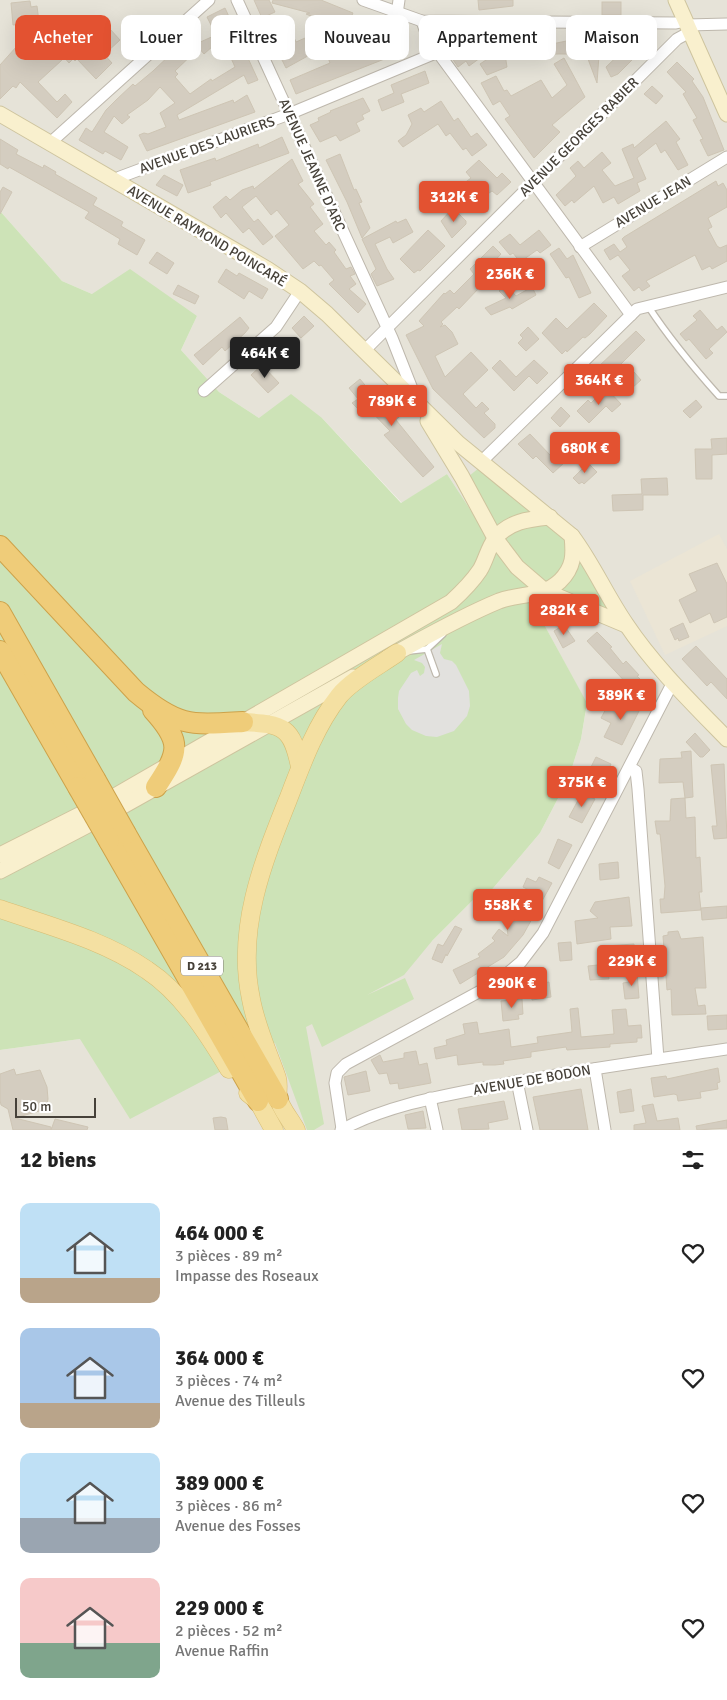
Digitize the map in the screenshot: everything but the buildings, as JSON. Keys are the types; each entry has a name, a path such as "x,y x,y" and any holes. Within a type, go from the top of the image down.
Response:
{"highway":[{"path":"0,546 164,723 174,744 172,762 156,787"},
{"name":"D 213","path":"0,612 86,783"},
{"name":"D 213","path":"0,652 86,783 278,1098"},
{"path":"136,692 157,709 176,719 207,724 243,722"},
{"name":"D 213","path":"118,837 258,1101"}],"main road":[{"path":"278,1098 278,1080 262,1040 250,998 246,967 247,937 252,900 265,857 300,768 324,720 340,695 397,653"},
{"path":"243,722 268,723 284,731 295,742 300,768"},
{"path":"0,908 88,940 148,970 165,984 185,1006 206,1034 239,1086 258,1101"},
{"name":"D 213","path":"278,1098 296,1130"},
{"name":"D 213","path":"258,1101 274,1130"}],"street":[{"path":"50,143 209,0"},
{"name":"AVENUE JEANNE D'ARC","path":"237,0 387,329 417,403"},
{"path":"363,0 397,14 419,20"},
{"path":"397,14 398,0"},
{"path":"676,0 727,114"},
{"path":"556,22 676,23 687,26 727,24"},
{"name":"AVENUE GEORGES RABIER","path":"365,350 534,184 687,26"},
{"name":"AVENUE DES LAURIERS","path":"116,181 120,177 289,114 419,60"},
{"path":"444,60 631,315"},
{"name":"AVENUE RAYMOND POINCARÉ","path":"0,114 267,269 300,291 327,314 458,443 572,536 587,555 626,625 673,682 727,739"},
{"name":"AVENUE JEAN","path":"580,246 727,157"},
{"path":"462,477 482,461 637,309 727,287"},
{"path":"204,391 276,327 300,291"},
{"name":"AVENUE RAYMOND POINCARÉ","path":"417,403 462,477 495,538 517,567 546,591 626,625"},
{"path":"0,855 101,804 451,602 468,586 480,569 495,538 517,523 550,517"},
{"path":"0,871 156,787 461,617 502,600 546,591 559,582 571,569 574,554 572,536"},
{"path":"342,1130 335,1084 337,1073 346,1064 497,982 521,962 543,934 673,682"},
{"path":"630,768 636,771 638,789 658,1059"},
{"name":"AVENUE DE BODON","path":"342,1130 372,1116 430,1098 517,1081 727,1049"},
{"path":"594,1069 605,1130"},
{"path":"517,1081 527,1130"},
{"path":"430,1098 437,1130"}],"lane":[{"path":"648,306 672,341 706,382 719,396 727,396"},
{"path":"397,653 427,649 461,617"},
{"path":"427,649 436,674"}],"shaded area":[{"path":"0,0 727,0 727,1130 0,1130 0,1050 80,1039 432,941 475,898 489,893 540,833 569,777 581,739 587,704 540,617 447,474 402,503 322,418 259,418 219,392 181,350 197,316 92,294 62,281 0,211"},
{"path":"719,534 727,549 727,626 665,655 630,581"},
{"path":"442,644 440,653 444,659 452,661 456,665 469,691 470,706 467,716 454,731 437,737 426,736 412,730 406,724 398,709 399,691 411,673 417,670 420,676 424,673 425,667 422,663 414,660"}],"green space":[{"path":"0,211 62,281 92,294 130,269 197,316 181,350 219,392 259,418 291,394 322,418 401,503 447,474 498,552 529,585 522,590 540,617 587,703 581,739 569,777 540,833 489,893 475,898 432,941 404,975 367,995 405,978 414,999 322,1047 312,1024 306,1027 324,1124 314,1130 307,1130 275,1043 130,1119 80,1039 0,1050"},
{"path":"479,468 533,511 502,525 493,524 469,476"},
{"path":"527,525 549,525 565,542 566,565 546,584 529,572 504,540 506,536"},
{"path":"581,559 615,614 560,591"}]}
